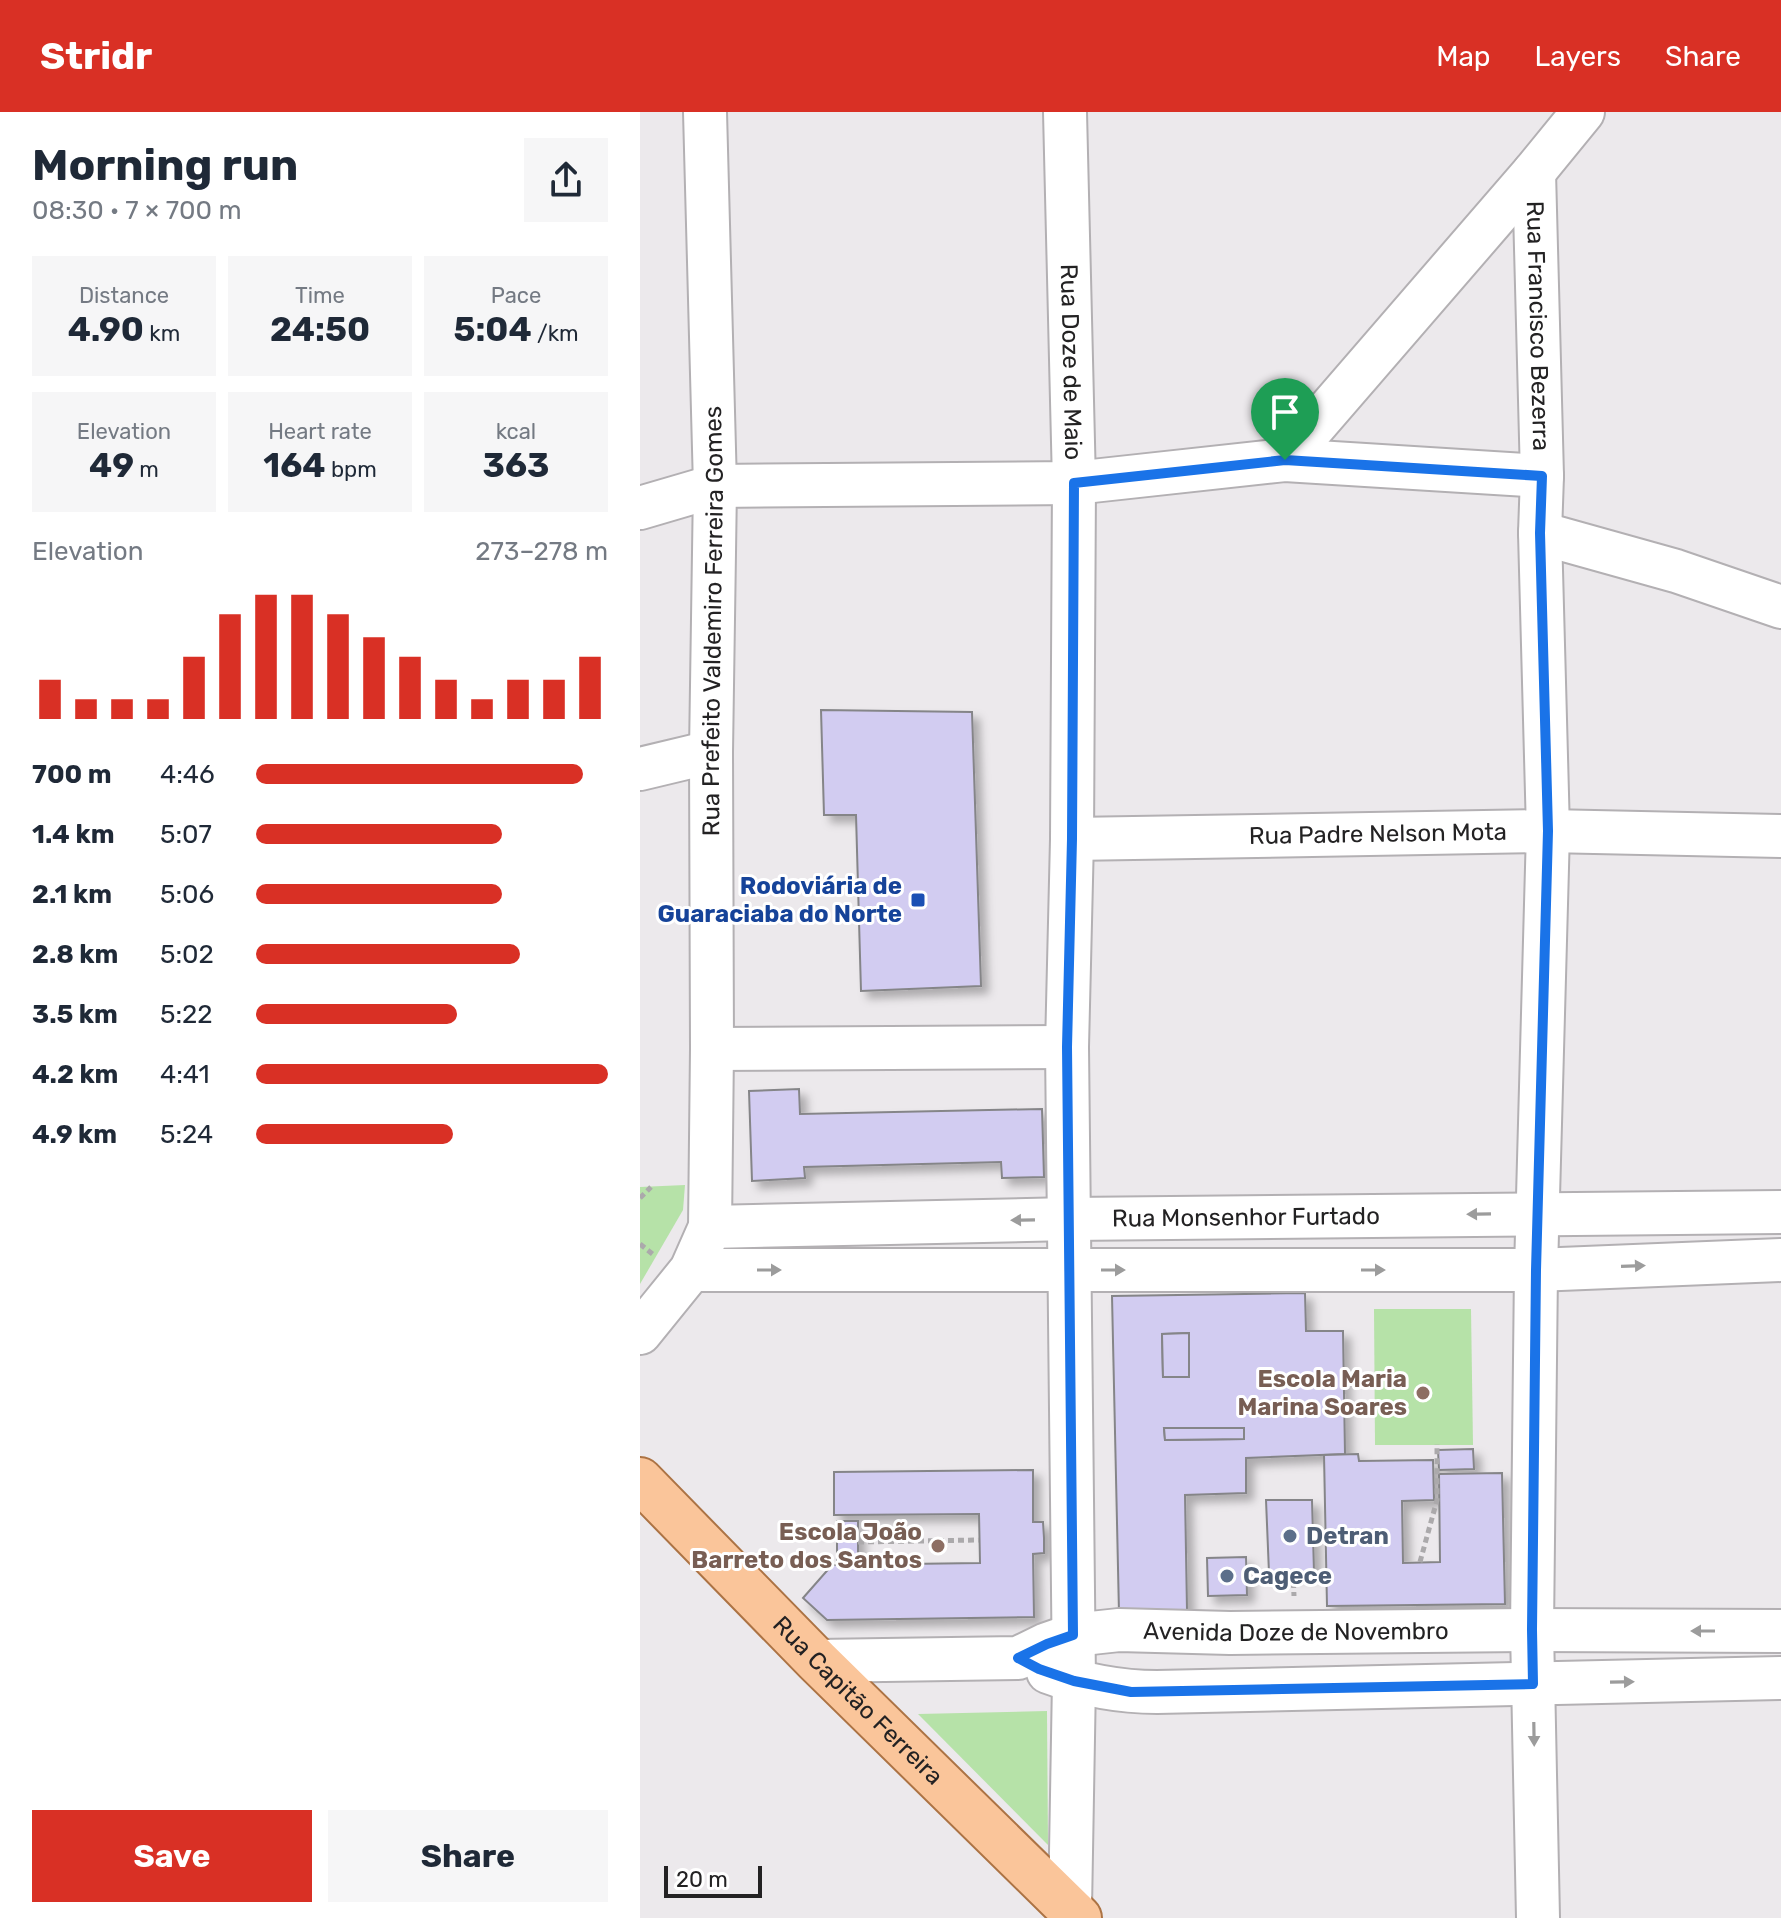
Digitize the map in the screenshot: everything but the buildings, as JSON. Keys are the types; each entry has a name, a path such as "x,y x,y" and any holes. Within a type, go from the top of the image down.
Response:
{"main road":[{"name":"Rua Capitão Ferreira","path":"640,1480 817,1661 1074,1914"}],"street":[{"name":"Rua Prefeito Valdemiro Ferreira Gomes","path":"705,112 715,486 710,1227"},
{"name":"Rua Doze de Maio","path":"1065,112 1074,483 1072,839 1067,1047 1074,1914"},
{"path":"1285,460 1583,112"},
{"name":"Rua Francisco Bezerra","path":"1534,172 1548,831 1536,1270 1532,1630 1538,1918"},
{"path":"640,508 715,486 1074,483 1285,460 1542,476"},
{"path":"1540,533 1676,571 1781,607"},
{"path":"640,769 711,752"},
{"name":"Rua Padre Nelson Mota","path":"1072,839 1548,831 1781,836"},
{"path":"712,1049 1067,1047"},
{"name":"Rua Monsenhor Furtado","path":"710,1227 1070,1219 1781,1212"},
{"path":"640,1333 673,1263 710,1227"},
{"name":"Rua Monsenhor Furtado","path":"673,1263 1068,1270 1536,1270 1781,1260"},
{"name":"Avenida Doze de Novembro","path":"817,1661 1018,1658 1073,1635 1119,1630 1270,1633 1781,1631"},
{"path":"1018,1658 1074,1681 1131,1692 1781,1678"}],"path":[{"path":"640,1198 651,1187"},
{"path":"640,1244 673,1263"},
{"path":"1420,1562 1437,1500 1437,1444"},
{"path":"858,1542 979,1540"}],"green space":[{"path":"685,1185 683,1210 640,1284 640,1187"},
{"path":"1374,1309 1471,1309 1473,1445 1375,1445"},
{"path":"1047,1711 1048,1845 918,1714"}],"place":[{"name":"Rodoviária de Guaraciaba do Norte","path":"918,900"},
{"name":"Escola Maria Marina Soares","path":"1423,1393"},
{"name":"Detran","path":"1290,1536"},
{"name":"Escola João Barreto dos Santos","path":"938,1546"},
{"name":"Cagece","path":"1227,1576"}],"route":[{"path":"1285,460 1542,476 1540,533 1548,831 1536,1270 1533,1684 1131,1692 1074,1681 1018,1658 1073,1635 1067,1047 1072,839 1074,483 1285,460"}]}
